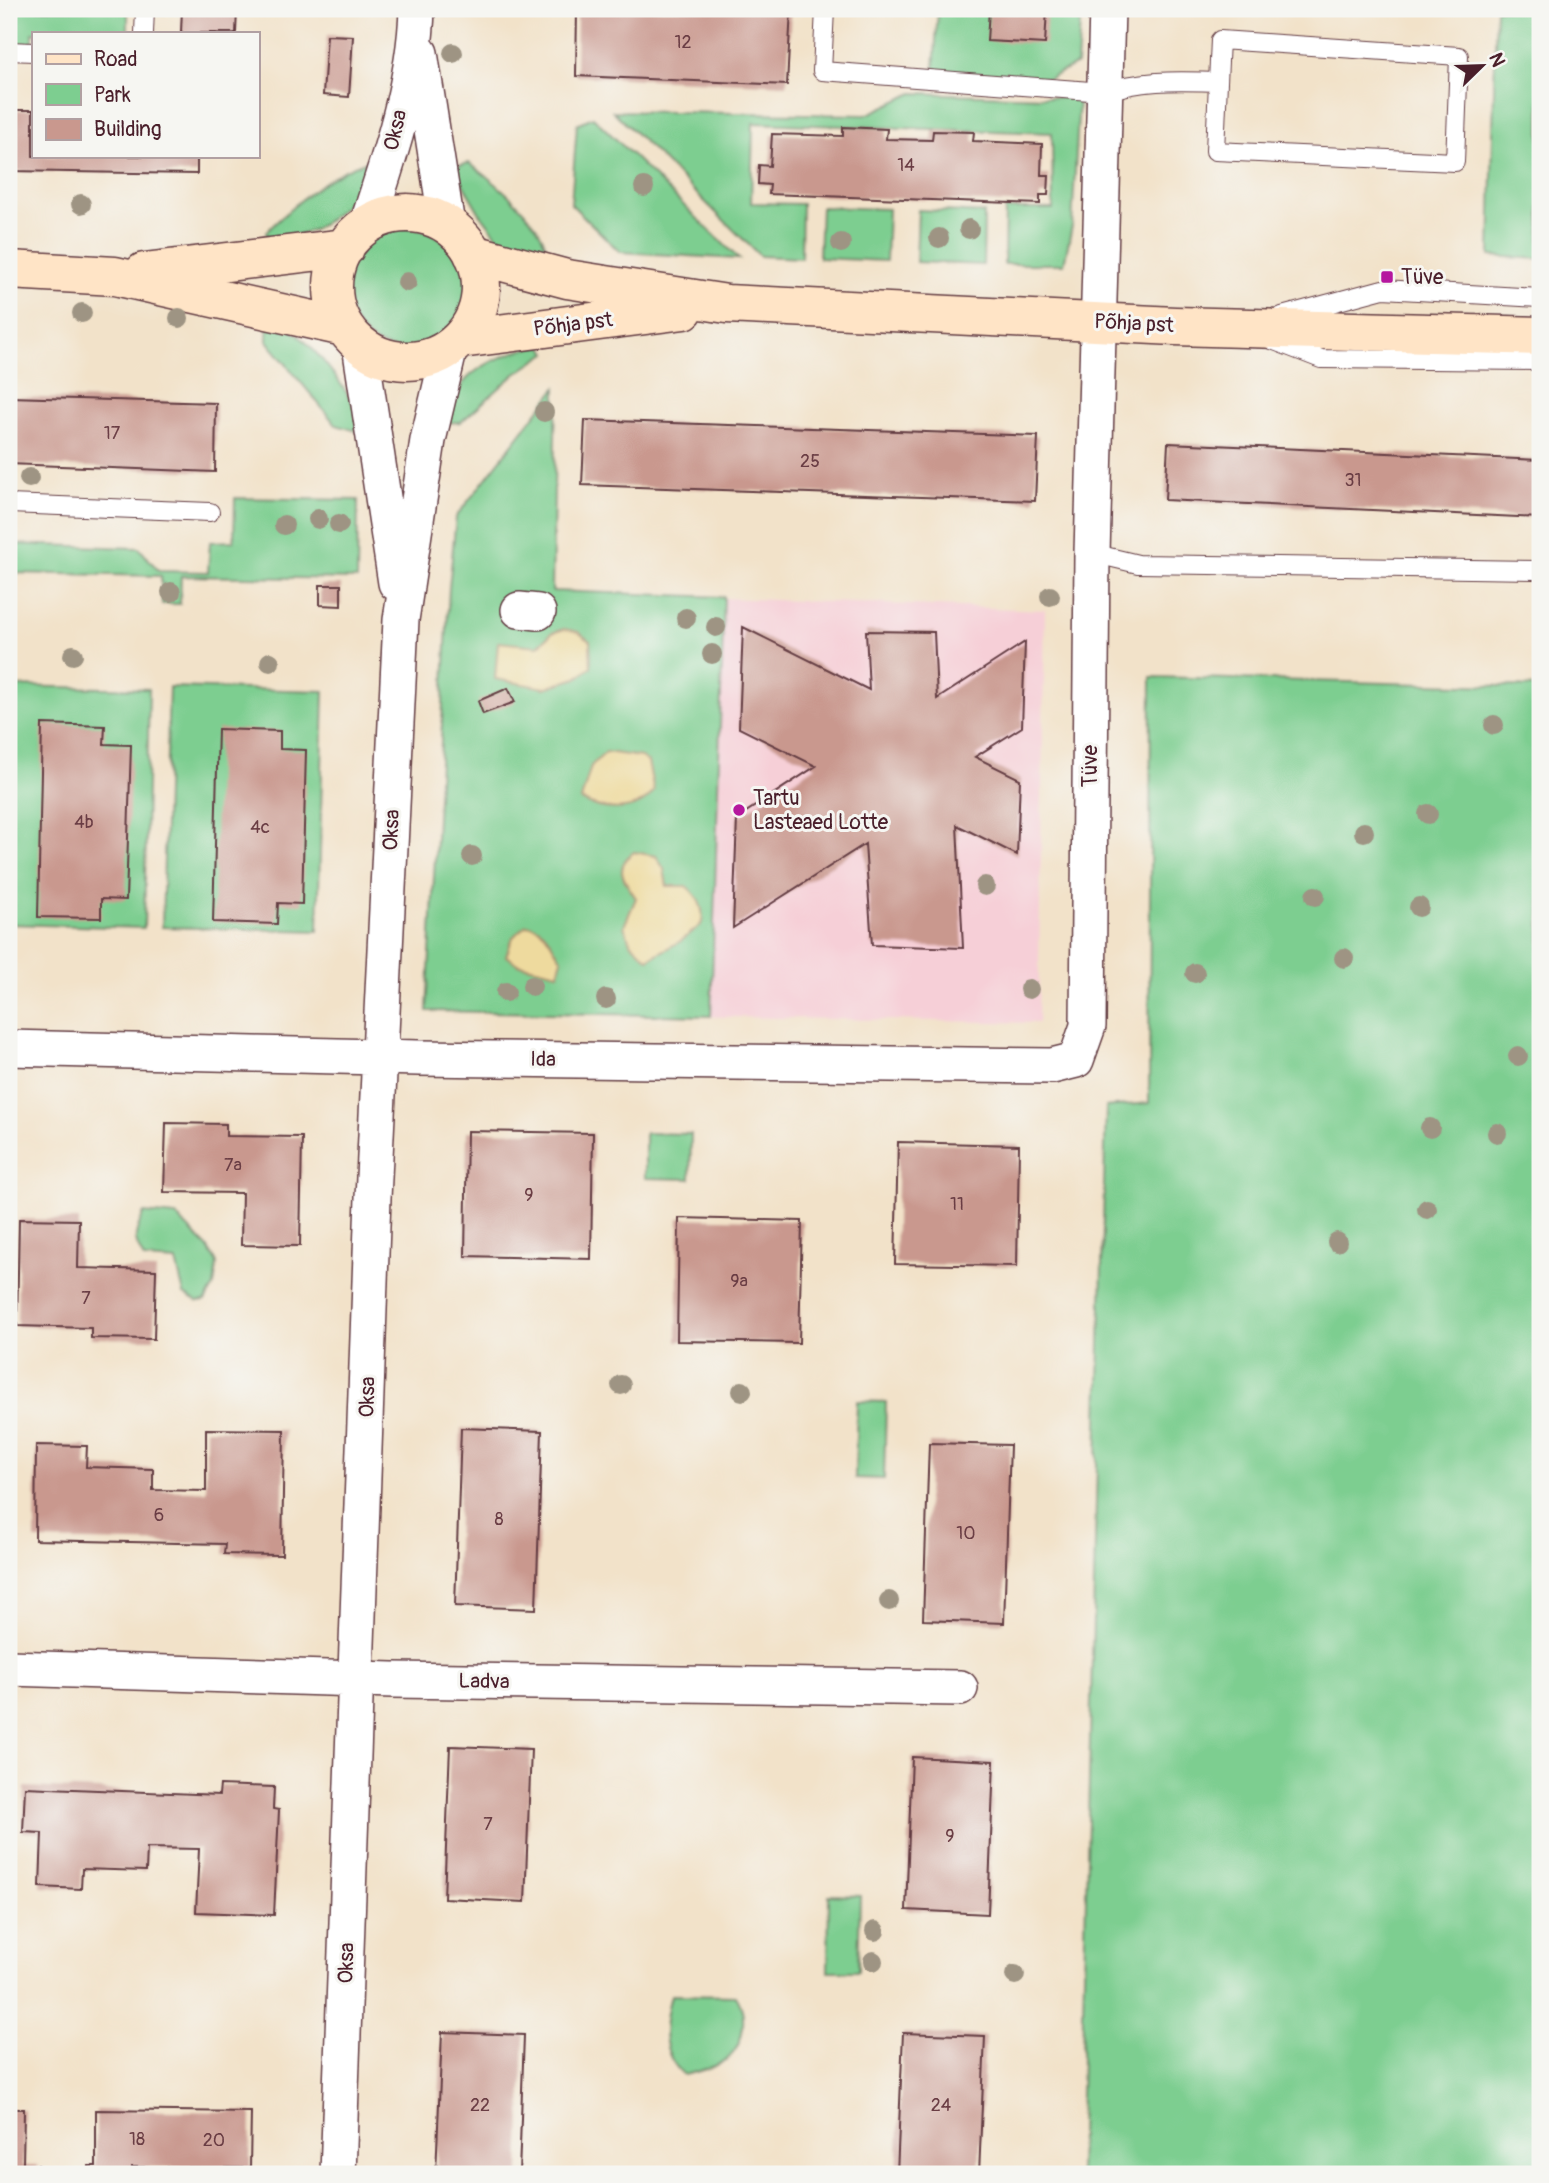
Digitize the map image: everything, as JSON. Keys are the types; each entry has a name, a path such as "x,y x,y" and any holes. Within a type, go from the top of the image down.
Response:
{"street":[{"name":"Tüve","path":"1076,1060 1088,1026 1092,553 1107,9"},
{"name":"Oksa","path":"417,21 447,225"},
{"name":"Oksa","path":"356,236 393,140 417,21"},
{"path":"9,270 114,276 352,336 395,360 414,361 433,357 455,343 476,313 480,298 479,276 473,254 462,238 447,225 432,218 407,214 383,218 356,236 336,267 333,287 336,308 352,336"},
{"path":"114,276 356,236"},
{"name":"Põhja pst","path":"473,254 567,279 727,304 1240,327 1540,336"},
{"name":"Põhja pst","path":"455,343 727,304"},
{"name":"Oksa","path":"352,336 401,620"},
{"name":"Oksa","path":"338,2174 373,1198 401,620 428,440 455,343"},
{"name":"Ida","path":"9,1048 1039,1066 1076,1060"},
{"name":"Ladva","path":"9,1668 393,1680 960,1688"}],"lane":[{"path":"144,32 145,9"},
{"path":"825,9 822,71 1104,92 1126,84 1160,81 1218,82"},
{"path":"1220,40 1459,56 1455,162 1214,150 1218,82 1220,40"},
{"path":"9,51 32,51"},
{"path":"1240,327 1383,289 1540,299"},
{"path":"1240,327 1321,359 1540,361"},
{"path":"9,504 210,512"},
{"path":"1092,553 1138,564 1540,570"}],"shaded area":[{"name":"Tartu Lasteaed Lotte","path":"449,588 1045,610 1038,1023 427,1011"}],"green space":[{"path":"14,9 128,9 128,32 32,32 32,44 11,45"},
{"path":"938,9 1081,9 1077,64 1048,79 934,71"},
{"path":"1496,9 1540,9 1540,259 1490,256"},
{"path":"913,93 1079,98 1072,226 1064,264 1004,264 1005,209 1053,209 1052,133 753,123 751,203 802,204 801,258 760,256 613,111 866,115"},
{"path":"593,117 739,259 620,252 571,204 577,124"},
{"path":"382,158 363,187 329,220 308,232 268,244 266,232 319,186 349,168"},
{"path":"469,163 518,204 539,231 547,257 505,246 479,212 453,167"},
{"path":"821,207 888,209 886,261 819,258"},
{"path":"918,210 984,213 983,265 916,262"},
{"path":"406,228 430,232 449,246 463,265 467,289 463,313 449,332 430,346 406,350 382,346 363,332 349,313 345,289 349,265 363,246 382,232"},
{"path":"268,320 298,335 322,360 354,407 363,433 336,425 267,341"},
{"path":"543,346 547,353 514,375 461,422 445,423 460,388 475,372 509,354"},
{"path":"556,388 552,591 724,597 711,1016 427,1011 449,588 456,517"},
{"path":"235,498 358,500 357,579 181,576 180,604 162,604 161,576 9,573 9,544 139,548 159,571 208,572 210,542 234,541"},
{"path":"1151,677 1540,687 1540,2174 1079,2174 1106,1107 1149,1103"},
{"path":"9,686 149,689 144,928 9,924"},
{"path":"169,687 324,691 318,931 162,927"},
{"path":"645,1133 691,1134 690,1179 645,1178"},
{"path":"144,1213 176,1216 207,1247 217,1263 214,1286 205,1301 198,1302 184,1294 176,1261 144,1259 136,1236"},
{"path":"857,1401 886,1402 884,1479 855,1478"},
{"path":"829,1895 860,1896 858,1971 828,1971"},
{"path":"671,1995 736,1996 742,2013 742,2032 729,2057 712,2067 684,2075 676,2067 667,2048 665,2028"}],"sand":[{"path":"564,629 578,632 590,641 591,667 577,678 545,688 495,679 498,642 538,646 552,633"},
{"path":"606,752 641,757 648,762 654,791 639,804 620,809 599,807 581,800 591,766"},
{"path":"634,852 656,856 664,869 667,886 686,886 702,909 701,925 681,941 648,959 630,942 624,926 636,898 622,869 623,863"},
{"path":"526,925 540,929 562,959 558,973 518,964 506,956 513,937"}],"building":[{"path":"182,9 237,9 236,32 181,32"},
{"path":"577,9 791,9 787,85 576,76"},
{"path":"989,9 1047,9 1045,44 987,41"},
{"path":"327,35 353,36 349,97 323,95"},
{"path":"9,110 32,110 32,158 197,158 197,174 9,171"},
{"path":"843,127 887,129 886,139 932,140 933,131 974,132 973,141 1042,144 1041,175 1049,175 1048,195 1040,195 1040,204 769,194 770,185 758,184 759,165 770,166 772,134 843,136"},
{"path":"9,397 216,403 215,472 9,464"},
{"path":"585,420 1038,436 1035,501 582,485"},
{"path":"1168,443 1540,460 1540,518 1165,500"},
{"path":"320,585 341,585 341,606 320,605"},
{"name":"Tartu Lasteaed Lotte","path":"743,627 869,690 866,631 934,632 937,699 1025,642 1022,727 975,757 1020,779 1017,855 957,825 963,948 872,945 865,844 733,928 737,818 816,766 739,728"},
{"path":"508,688 515,702 483,714 478,701"},
{"path":"42,724 105,726 104,744 131,745 126,900 101,899 101,918 38,917"},
{"path":"218,729 280,731 280,749 306,750 302,904 278,903 277,924 213,922"},
{"path":"166,1123 226,1124 226,1136 302,1137 300,1246 241,1245 242,1193 164,1192"},
{"path":"467,1131 593,1133 591,1259 465,1256"},
{"path":"898,1142 1019,1145 1017,1266 895,1264"},
{"path":"679,1218 802,1221 799,1343 677,1341"},
{"path":"19,1219 79,1220 78,1268 156,1270 154,1339 91,1338 91,1328 17,1326"},
{"path":"461,1428 542,1431 536,1609 455,1606"},
{"path":"206,1429 284,1430 282,1555 224,1554 225,1544 35,1540 36,1445 87,1446 86,1467 153,1469 153,1490 206,1491"},
{"path":"929,1443 1010,1445 1004,1623 923,1620"},
{"path":"450,1746 531,1749 525,1902 444,1898"},
{"path":"912,1757 994,1761 988,1914 906,1910"},
{"path":"220,1785 274,1787 273,1809 279,1810 274,1915 196,1912 199,1849 147,1848 146,1871 82,1869 81,1889 40,1887 42,1833 23,1832 25,1787 219,1795"},
{"path":"442,2032 524,2035 519,2174 436,2174"},
{"path":"903,2033 985,2036 979,2174 897,2174"},
{"path":"9,2109 24,2109 23,2165 38,2165 38,2174 9,2174"},
{"path":"96,2110 251,2112 250,2168 132,2167 132,2174 89,2174 89,2166 96,2166"}],"place":[{"name":"Tüve","path":"1387,277"},
{"name":"Tartu Lasteaed Lotte","path":"739,810"}]}
